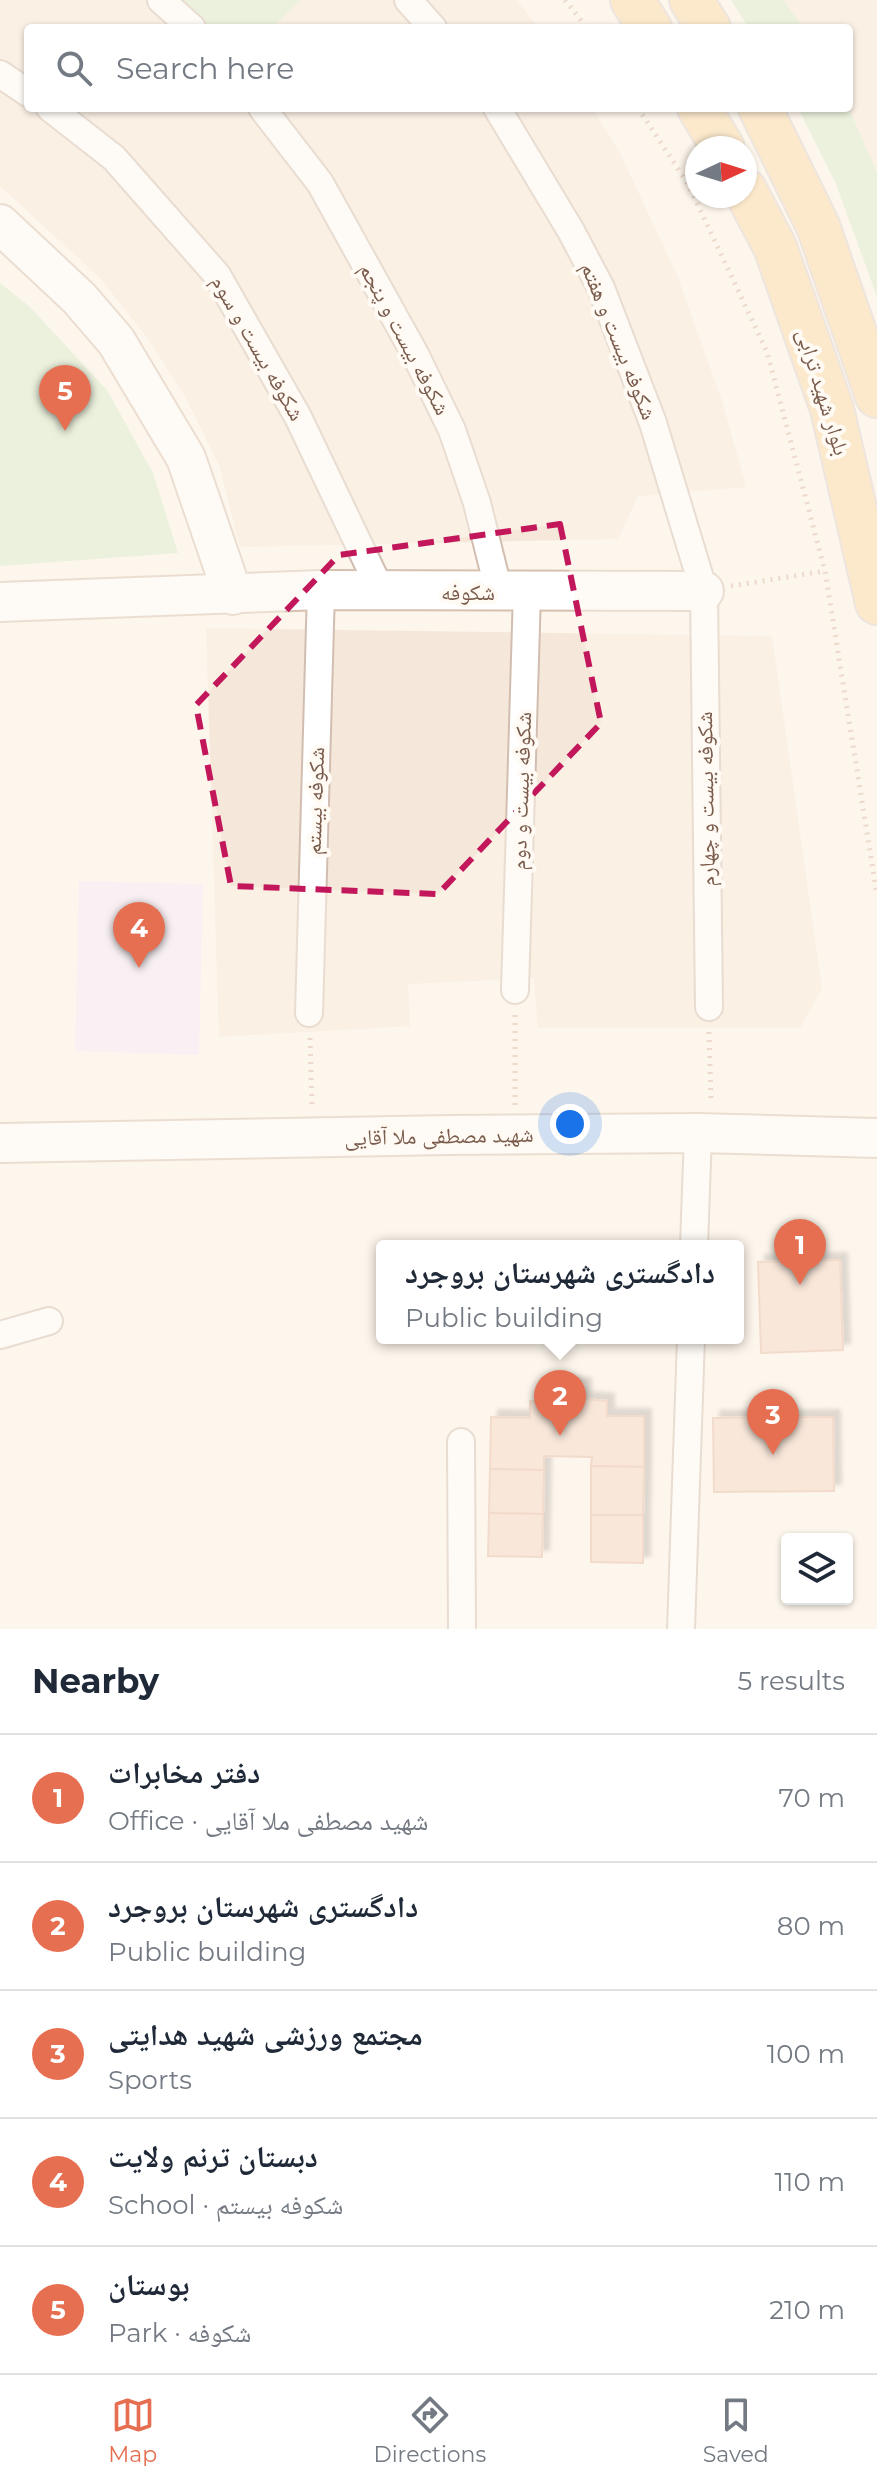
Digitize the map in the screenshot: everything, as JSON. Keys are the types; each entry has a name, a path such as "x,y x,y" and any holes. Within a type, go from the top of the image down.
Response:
{"main road":[{"path":"632,0 647,24"},
{"path":"691,0 706,24"},
{"path":"701,112 716,136"},
{"path":"762,112 818,226 877,396"},
{"name":"بلوار شهید ترابی","path":"754,208 775,247 832,409 877,603"}],"street":[{"path":"161,0 188,24"},
{"path":"408,0 429,24"},
{"path":"0,74 24,90"},
{"name":"شکوفه بیست و سوم","path":"55,112 114,158 217,275 298,417 381,591"},
{"name":"شکوفه بیست و پنجم","path":"265,112 320,183 415,354 452,430 513,592"},
{"name":"شکوفه بیست و هفتم","path":"499,112 571,231 601,288 653,423 704,591"},
{"path":"0,224 79,298 116,341 186,458 233,595"},
{"name":"شکوفه","path":"0,602 321,590 704,591"},
{"name":"شکوفه بیستم","path":"309,1013 321,590"},
{"name":"شکوفه بیست و چهارم","path":"704,591 709,1007"},
{"name":"شکوفه بیست و دوم","path":"513,592 515,990"},
{"path":"695,1240 705,1133"},
{"name":"شهید مصطفی ملا آقایی","path":"0,1143 515,1134 705,1133 877,1138"},
{"path":"0,1335 49,1321"},
{"path":"681,1629 691,1344"},
{"path":"461,1442 462,1629"}],"path":[{"path":"565,0 584,24"},
{"path":"641,112 688,184 767,352 825,571 877,895"},
{"path":"704,591 825,571"},
{"path":"515,990 515,1134"},
{"path":"705,1133 709,1007"},
{"path":"309,1013 312,1138"}],"highlighted area":[{"path":"560,524 601,723 438,894 231,886 196,705 339,555"}],"shaded area":[{"path":"0,0 516,0 536,24 24,24 24,112 595,112 619,151 677,275 723,404 746,487 638,496 618,539 240,547 219,465 186,398 149,340 100,278 0,186"},
{"path":"784,0 877,0 877,173 851,112 853,24 800,24"},
{"path":"206,628 772,636 822,989 800,1028 538,1028 534,978 408,984 410,1026 219,1037"},
{"path":"79,881 203,884 199,1055 75,1051"}],"green space":[{"path":"166,0 301,0 276,24 193,24"},
{"path":"731,0 784,0 800,24 746,24"},
{"path":"800,112 851,112 877,173 877,297 836,184"},
{"path":"0,283 30,307 107,390 153,473 178,553 0,566"}],"building":[{"path":"840,1260 843,1350 761,1353 758,1262"},
{"path":"551,1384 584,1385 584,1399 607,1401 607,1416 644,1416 644,1467 591,1466 592,1457 544,1456 544,1470 490,1469 491,1417 530,1418 530,1401 542,1402 542,1397 551,1397"},
{"path":"833,1417 834,1491 714,1492 713,1418"},
{"path":"591,1466 644,1467 643,1515 591,1515"},
{"path":"490,1469 544,1470 543,1514 489,1513"},
{"path":"489,1513 543,1514 542,1557 488,1556"},
{"path":"591,1515 643,1515 643,1563 591,1562"}],"place":[{"name":"بوستان","path":"65,431"},
{"name":"دبستان ترنم ولایت","path":"139,968"},
{"name":"دفتر مخابرات","path":"800,1285"},
{"name":"دادگستری شهرستان بروجرد","path":"560,1436"},
{"name":"مجتمع ورزشی شهید هدایتی","path":"773,1455"}]}
